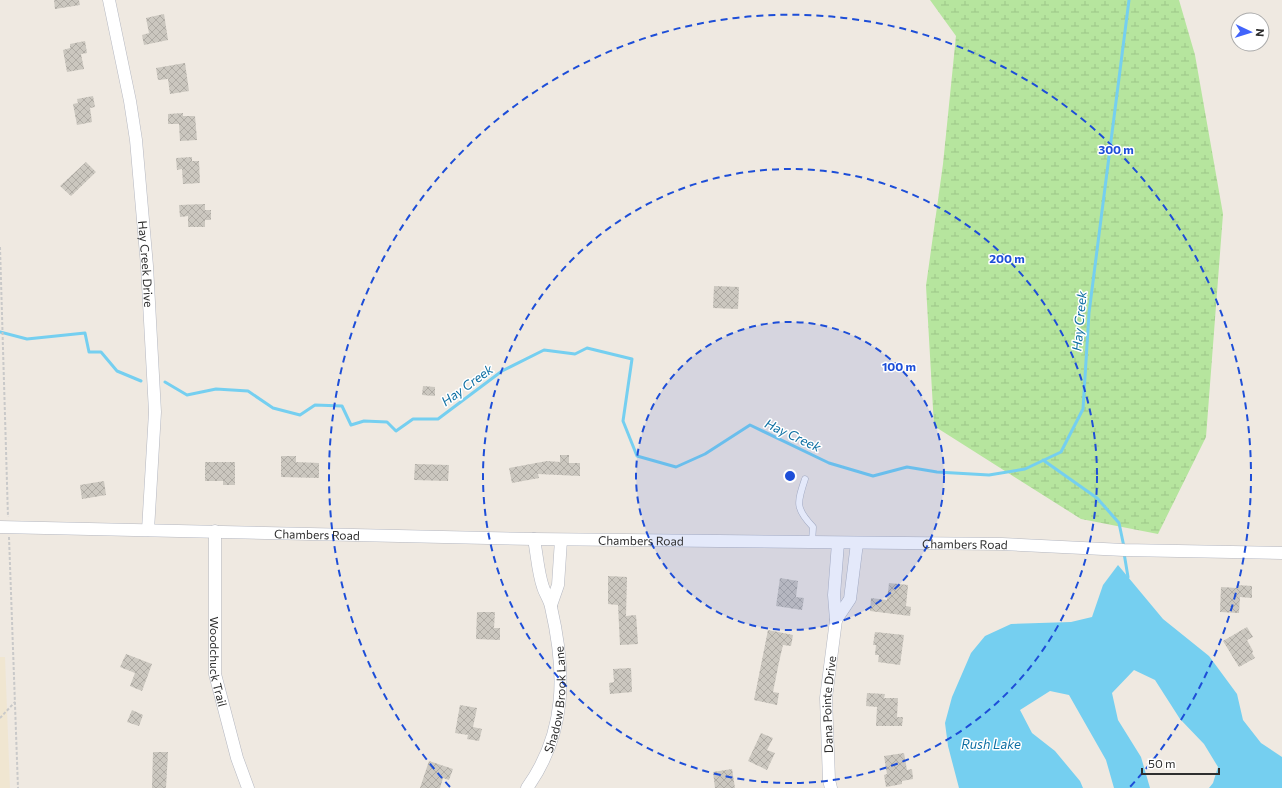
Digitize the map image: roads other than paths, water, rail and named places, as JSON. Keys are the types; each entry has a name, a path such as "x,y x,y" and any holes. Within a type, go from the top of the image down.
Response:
{"street":[{"name":"Hay Creek Drive","path":"109,0 130,101 136,140 147,266 155,412 148,530"},
{"name":"Chambers Road","path":"4,527 561,540 1002,544 1124,550 1282,553"},
{"name":"Woodchuck Trail","path":"215,531 215,674 235,751 248,788"},
{"name":"Shadow Brook Lane","path":"527,788 548,751 555,735 559,709 561,674 559,648 551,605 543,587 534,539"},
{"name":"Shadow Brook Lane","path":"551,605 558,585 561,540"},
{"name":"Dana Pointe Drive","path":"831,788 829,780 826,698 836,620 834,595 838,543"},
{"name":"Dana Pointe Drive","path":"836,620 850,599 857,543"}],"lane":[{"path":"805,479 799,505 800,512 813,527 812,542"}],"water":[{"name":"Rush Lake","path":"1118,565 1163,619 1209,656 1237,694 1243,720 1261,743 1282,757 1282,788 1209,788 1213,783 1218,767 1204,744 1180,719 1155,680 1134,670 1112,693 1118,720 1141,757 1150,788 1114,788 1106,760 1069,695 1050,691 1020,710 1032,733 1055,751 1080,781 1083,788 959,788 948,746 945,723 952,697 971,653 985,636 1011,624 1071,622 1092,617 1103,585"}],"waterway":[{"name":"Hay Creek","path":"165,382 187,395 216,389 248,391 273,408 300,415 315,405 342,406 351,425 364,421 387,422 396,431 413,419 438,419 502,371 544,350 575,354 587,348 632,359 623,421 637,456 676,467 705,454 750,425 829,463 873,476 907,467 937,472 989,475 1025,469 1061,452 1083,409 1089,313 1129,0"},
{"name":"Hay Creek","path":"0,332 27,339 85,333 89,352 101,352 117,371 141,381"},
{"path":"1043,460 1097,498 1119,523 1124,547"},
{"path":"1124,553 1128,577"}]}
